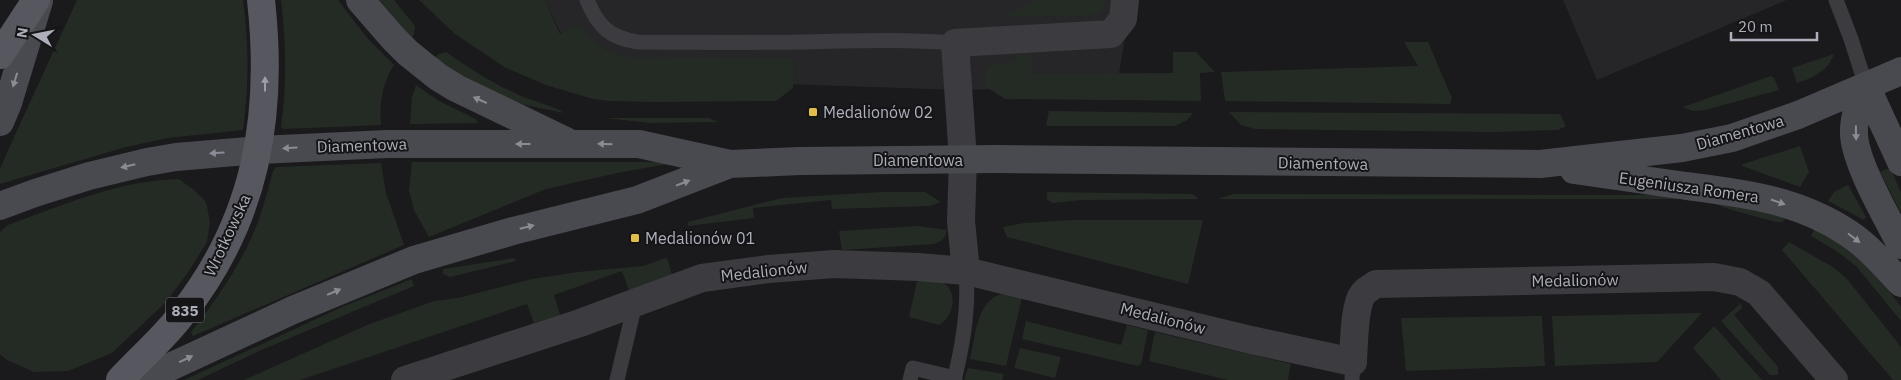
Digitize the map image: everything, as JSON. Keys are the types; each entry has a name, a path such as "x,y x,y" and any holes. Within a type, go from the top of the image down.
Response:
{"main road":[{"path":"0,56 38,0"},
{"name":"Wrotkowska","path":"120,380 182,315 210,274 242,209 250,186 258,150 265,97 265,58 261,0"}],"street":[{"path":"0,122 8,103 38,0"},
{"path":"360,0 403,48 438,77 456,88 572,144"},
{"path":"966,271 961,221 963,159 955,42 1111,34 1123,19 1124,0"},
{"name":"Diamentowa","path":"0,206 61,184 147,162 211,153 387,144 639,144 730,164 963,159 1540,164 1682,148 1732,138 1798,115 1901,71"},
{"path":"1866,86 1901,162"},
{"path":"1866,86 1857,110 1854,134 1858,153 1901,245"},
{"name":"Diamentowa","path":"142,380 292,310 414,260 512,231 637,200 730,164"},
{"name":"Eugeniusza Romera","path":"1540,164 1626,178 1728,190 1764,197 1812,214 1849,234 1866,247 1901,283"},
{"name":"Medalionów","path":"404,380 635,304 702,278 769,269 834,264 966,271 1251,340 1352,371 1361,297 1376,284 1714,277 1740,282 1759,293 1834,380"}],"lane":[{"path":"586,0 603,28 625,40 638,42 877,40 955,42"},
{"path":"1836,0 1866,86"},
{"path":"910,380 913,368 955,379 968,293 966,271"},
{"path":"617,380 635,304"}],"shaded area":[{"path":"77,0 243,0 248,65 243,130 168,138 126,147 0,184 0,169"},
{"path":"281,0 338,0 368,39 394,65 382,94 380,109 381,125 283,129 281,127 285,64"},
{"path":"375,0 394,0 415,26 411,40"},
{"path":"419,0 545,0 560,34 581,25 599,46 624,57 793,58 793,88 776,101 655,102 593,99 546,85 506,68 455,34"},
{"path":"545,0 1131,0 1117,86 960,90 577,77 563,38"},
{"path":"1036,0 1105,0 1104,6 1100,11 1090,16 998,17"},
{"path":"1563,0 1787,0 1597,80"},
{"path":"1404,42 1428,42 1452,98 1450,104 1225,101 1221,72 1418,66"},
{"path":"446,52 499,85 564,113 525,105 488,91 433,59 439,54"},
{"path":"1173,52 1196,52 1215,72 1200,73 1201,101 1005,99 985,86 986,72 989,68 996,64 1015,62 1016,54 1032,54 1032,74 1173,73"},
{"path":"1834,54 1828,65 1819,73 1797,83 1792,68"},
{"path":"1771,76 1774,78 1779,90 1705,110 1693,111 1683,107"},
{"path":"416,85 439,101 476,119 478,123 410,124 412,97"},
{"path":"1049,111 1193,113 1187,120 1175,126 1046,126"},
{"path":"1229,112 1560,114 1566,126 1558,130 1493,132 1255,129 1241,125"},
{"path":"605,118 709,118 718,122 650,123"},
{"path":"1800,146 1809,172 1800,187 1742,166 1743,164"},
{"path":"412,162 680,162 622,172 546,189 429,237 414,210 409,191"},
{"path":"381,163 386,193 404,245 193,336 191,332 221,292 247,246 260,216 273,171 276,167"},
{"path":"1890,168 1901,192 1901,213 1880,172"},
{"path":"179,179 206,202 210,222 207,242 166,302 112,353 68,371 34,372 7,360 0,354 0,232 8,225 92,195 135,184"},
{"path":"1848,185 1866,217 1864,220 1828,201 1834,192"},
{"path":"881,192 925,192 941,202 930,206 832,209 831,200 753,208 754,218 688,226 688,222 782,198"},
{"path":"1047,192 1192,194 1199,199 1082,200 1052,203 1047,199"},
{"path":"1233,194 1696,195 1788,216 1782,222 1776,222 1725,208 1705,199 1218,199"},
{"path":"1072,220 1203,220 1188,284 1007,237 1003,227 1024,223"},
{"path":"918,226 947,230 943,239 934,244 842,250 839,231"},
{"path":"1815,228 1848,248 1879,277 1901,307 1901,321 1856,266 1835,250 1811,236"},
{"path":"1789,242 1833,267 1848,280 1901,347 1901,380 1893,380 1782,250"},
{"path":"515,258 516,261 450,277 443,274 443,269"},
{"path":"666,258 672,275 629,291 622,271 554,295 560,315 534,323 527,304 300,380 244,380 367,325 434,301 458,298 532,279 578,272 643,266"},
{"path":"918,277 942,282 952,294 953,300 950,312 944,322 939,325 909,317"},
{"path":"412,279 414,286 259,351 198,380 184,380 344,306"},
{"path":"1002,294 1022,298 1006,366 970,359 982,311 994,297"},
{"path":"1741,303 1742,308 1734,315 1778,367 1778,375 1770,375 1721,321"},
{"path":"1702,313 1657,362 1555,366 1552,316"},
{"path":"1542,316 1545,366 1406,371 1401,318"},
{"path":"1026,321 1121,345 1127,325 1148,330 1141,364 1138,366 1022,339"},
{"path":"1714,326 1762,380 1721,380 1693,348"},
{"path":"1155,332 1291,364 1288,380 1228,380 1149,361"},
{"path":"1020,348 1061,357 1055,378 1014,368"},
{"path":"968,368 1004,374 1002,380 964,380"}],"place":[{"name":"Medalionów 02","path":"813,112"},
{"name":"Medalionów 01","path":"635,238"}]}
